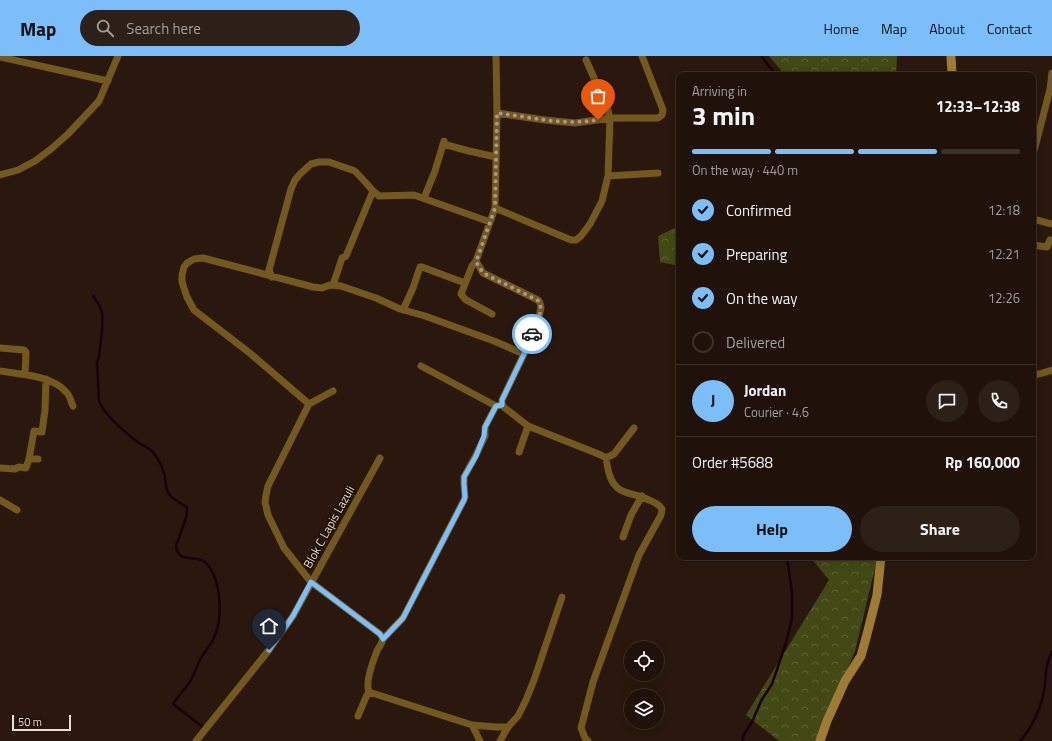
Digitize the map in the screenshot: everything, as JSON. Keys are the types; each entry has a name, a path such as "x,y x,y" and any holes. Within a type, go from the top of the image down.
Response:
{"main road":[{"path":"951,56 952,72"},
{"path":"820,741 845,681 861,656 877,595 882,560"}],"street":[{"path":"0,175 18,170 35,161 68,134 99,101 118,56"},
{"path":"492,314 465,299 461,294 472,266 476,262 495,208 497,113 496,56"},
{"path":"497,113 545,120 575,122 610,118 658,118 662,115 663,110 642,56"},
{"path":"0,57 108,81"},
{"path":"495,208 571,240 576,240 581,236 590,224 602,201 608,176 610,118 586,60"},
{"path":"1036,143 1050,89 1052,73"},
{"path":"424,198 435,170 443,143 496,157"},
{"path":"272,277 269,270 291,189 295,180 311,164 329,162 355,171 379,196 411,195 424,198 490,222"},
{"path":"608,176 658,173"},
{"path":"333,285 342,258 346,256 373,191"},
{"path":"1036,219 1052,224"},
{"path":"1036,245 1047,247 1050,240 1052,240"},
{"path":"308,404 251,354 194,310 187,297 182,282 182,274 187,263 194,259 203,258 313,287 322,288 333,285 341,286 403,310 455,326 524,354"},
{"path":"358,716 369,692 367,688 368,680 378,650 383,639 403,618 464,500 464,477 476,456 484,436 485,427 502,400 524,354 539,317 541,307 539,301 483,273 476,262"},
{"path":"403,310 413,288 420,267 465,282"},
{"path":"0,348 24,350 26,352 25,374"},
{"path":"421,366 505,408 528,426 601,455 606,458 610,477 620,490 626,493 642,496 658,504 662,509 640,555 593,682 581,728 588,741"},
{"path":"1036,374 1052,370"},
{"path":"0,371 25,374 46,379 60,386 67,392 73,406"},
{"path":"0,468 26,468 30,459 34,431 42,432 46,379"},
{"path":"333,391 308,404 268,486 265,499 268,515 284,548 311,582 380,634 383,639"},
{"path":"519,452 528,426"},
{"path":"606,458 614,454 634,428"},
{"name":"Blok C Lapis Lazuli","path":"196,741 269,650 293,616 380,458"},
{"path":"30,459 38,459"},
{"path":"623,537 631,515 642,496"},
{"path":"0,500 17,510"},
{"path":"500,741 522,708 534,680 562,597"},
{"path":"369,692 472,725 496,728 508,727"},
{"path":"472,725 480,741"}],"green space":[{"path":"769,56 897,56 896,72 782,72"},
{"path":"676,227 676,265 660,262 658,236"},
{"path":"812,560 876,560 855,651 817,741 779,741 746,715 829,580"}],"waterway":[{"path":"761,56 774,72"},
{"path":"93,296 100,306 102,318 99,357 97,362 99,401 101,406 116,424 139,443 151,450 156,456 163,470 169,494 175,500 187,507 186,518 176,546 177,551 183,557 205,562 212,571 216,582 220,608 216,634 201,658 191,680 173,704 204,728"},
{"path":"742,741 761,701 772,684 786,643 792,618 792,593 787,560"},
{"path":"1020,741 1032,724 1041,704 1045,688 1048,660 1052,651"}],"way so far":[{"path":"532,334 539,317 541,307 539,301 483,273 476,262 495,208 497,113 560,122 598,120"}],"route":[{"path":"269,650 293,616 311,582 380,634 383,639 403,618 464,500 464,477 476,456 484,436 485,427 492,412 496,406 502,405 502,400 532,334"}]}
